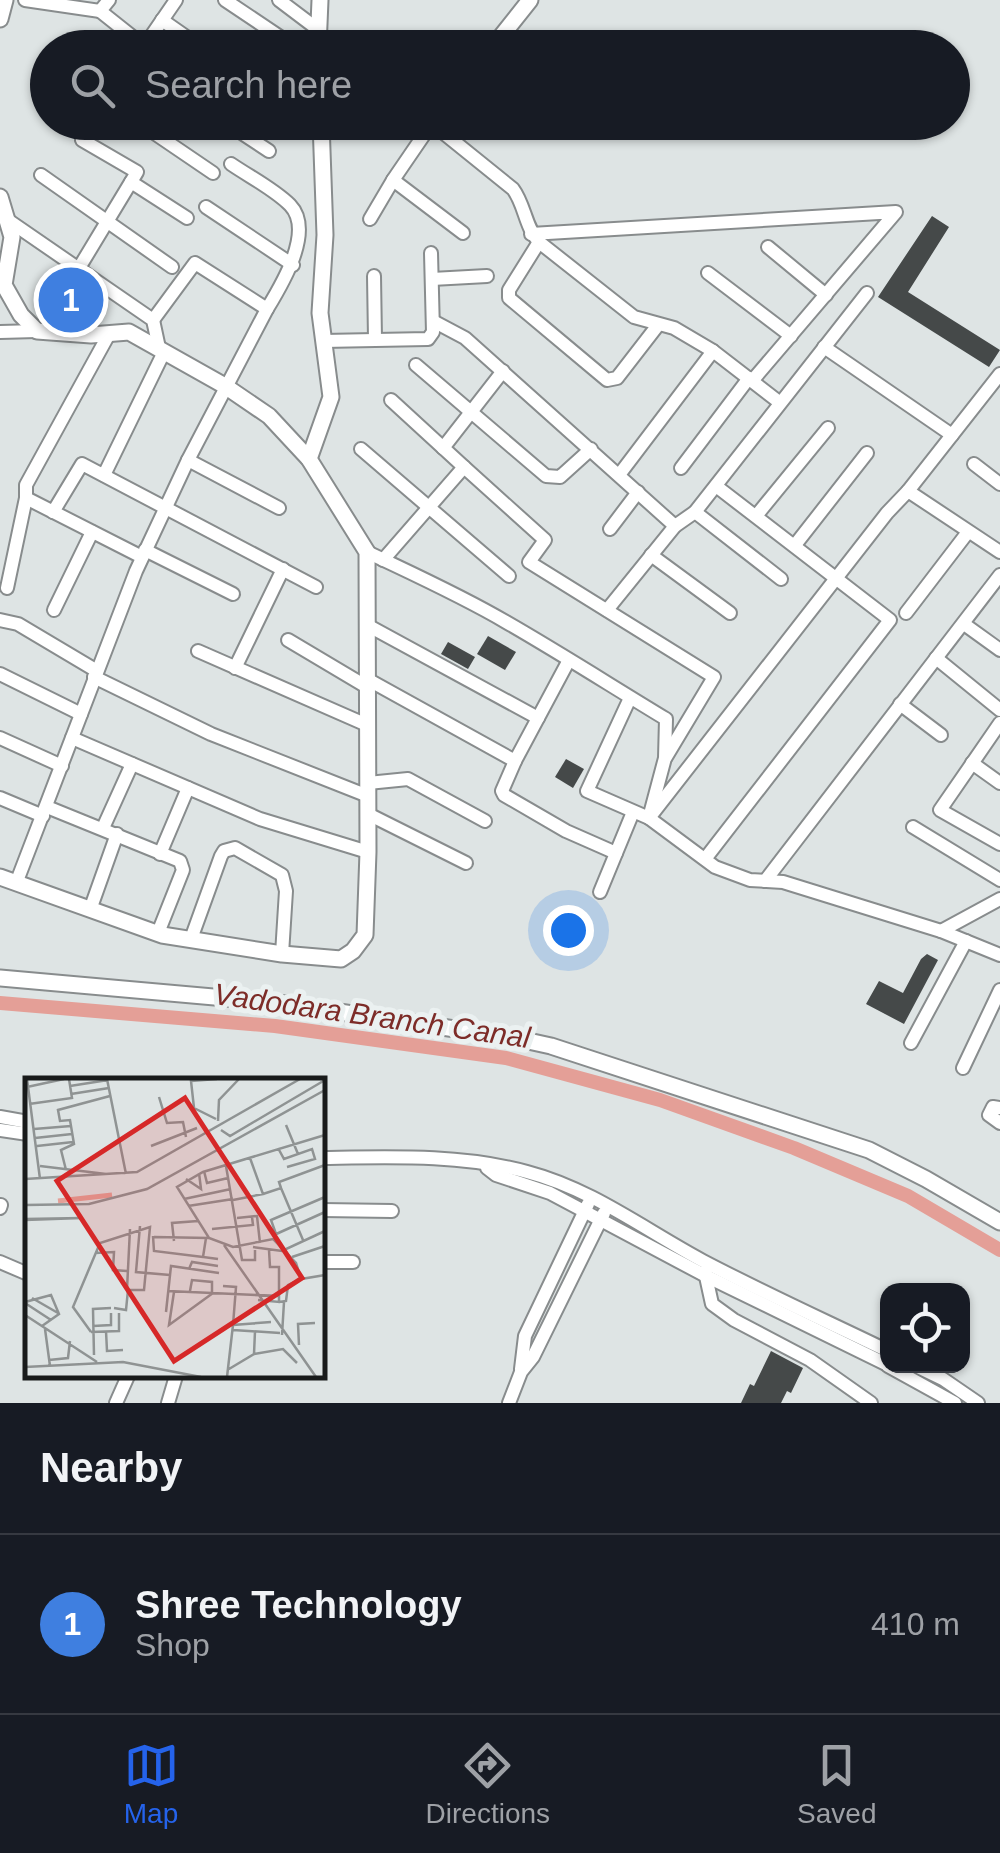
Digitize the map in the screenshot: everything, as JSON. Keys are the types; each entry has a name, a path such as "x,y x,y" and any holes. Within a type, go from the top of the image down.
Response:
{"street":[{"path":"0,19 5,0"},
{"path":"24,0 104,5 128,30"},
{"path":"225,0 270,30"},
{"path":"278,0 305,30"},
{"path":"317,30 320,0"},
{"path":"506,30 530,0"},
{"path":"155,30 173,1"},
{"path":"162,20 176,30"},
{"path":"79,268 137,172 82,140"},
{"path":"164,140 212,173"},
{"path":"253,140 269,151"},
{"path":"309,459 331,397 320,313 325,235 322,140"},
{"path":"370,219 420,140"},
{"path":"452,140 513,189 535,238 634,317 674,328 713,351 780,402"},
{"path":"17,882 143,554 225,386 293,265 297,222 294,210 231,164"},
{"path":"41,174 106,224 172,267"},
{"path":"394,180 463,233"},
{"path":"131,182 187,218"},
{"path":"0,197 12,237 4,259 4,285 21,315 37,331"},
{"path":"206,206 293,265"},
{"path":"535,238 896,212 751,380 682,468"},
{"path":"4,217 154,320 161,350 104,475"},
{"path":"535,238 509,290 509,298 608,380 617,378 658,325"},
{"path":"768,247 826,295"},
{"path":"323,341 428,339 433,332 431,253"},
{"path":"154,320 194,263 267,309"},
{"path":"708,274 790,336"},
{"path":"374,276 375,339"},
{"path":"432,279 488,276"},
{"path":"607,610 674,526 695,512 867,293"},
{"path":"433,321 465,338 674,526"},
{"path":"0,332 130,332 225,386 268,416 309,459 367,552 504,620 666,720 665,758 648,818"},
{"path":"7,588 26,485 109,334"},
{"path":"824,347 952,436"},
{"path":"618,475 713,351"},
{"path":"416,364 546,476 554,479 591,450"},
{"path":"443,448 503,371"},
{"path":"648,818 1000,374"},
{"path":"390,400 545,540 529,562 714,677 665,758"},
{"path":"756,516 828,428"},
{"path":"361,448 508,576"},
{"path":"795,545 867,453"},
{"path":"188,460 280,508"},
{"path":"54,512 82,464 316,587"},
{"path":"974,464 1000,484"},
{"path":"383,560 464,467"},
{"path":"705,859 890,620 716,486"},
{"path":"908,491 1000,553"},
{"path":"610,529 638,492"},
{"path":"26,498 92,532 233,594"},
{"path":"695,512 781,579"},
{"path":"54,610 92,532"},
{"path":"906,613 968,532"},
{"path":"0,876 158,934 282,954 340,958 353,951 365,935 368,852 367,552"},
{"path":"651,555 730,614"},
{"path":"235,668 283,569"},
{"path":"765,881 998,583"},
{"path":"0,620 18,624 96,674 211,734 368,790 408,779 485,822"},
{"path":"964,624 1000,650"},
{"path":"367,625 538,718"},
{"path":"288,640 515,761"},
{"path":"198,651 367,726"},
{"path":"936,658 1000,710"},
{"path":"569,660 502,791 504,796 566,831 616,853"},
{"path":"0,674 81,714"},
{"path":"630,698 587,791 648,818 715,867 750,880 783,882 941,931 1000,956"},
{"path":"900,704 941,736"},
{"path":"1000,724 940,810 1000,844"},
{"path":"0,738 62,766"},
{"path":"72,738 260,819 368,852"},
{"path":"972,763 1000,783"},
{"path":"103,828 132,764"},
{"path":"160,854 188,788"},
{"path":"0,798 103,828 180,861 184,866 158,934"},
{"path":"600,892 634,812"},
{"path":"368,814 466,862"},
{"path":"914,828 1000,880"},
{"path":"90,910 117,834"},
{"path":"191,939 220,856 235,848 277,871 286,882 282,954"},
{"path":"941,931 1000,899"},
{"path":"911,1043 966,941"},
{"path":"0,978 270,1002 551,1046 869,1150 1000,1222"},
{"path":"964,1068 1000,990"},
{"path":"1000,1108 993,1107 990,1115 1000,1123"},
{"path":"0,1117 25,1121"},
{"path":"0,1130 25,1134"},
{"path":"325,1158 404,1157 528,1172 592,1196 702,1260 880,1347"},
{"path":"481,1164 496,1175 550,1193 706,1276 880,1361"},
{"path":"510,1403 521,1372 525,1336 592,1196"},
{"path":"521,1372 533,1356 608,1206"},
{"path":"325,1210 392,1211"},
{"path":"702,1260 712,1304 810,1360 870,1403"},
{"path":"0,1262 25,1273"},
{"path":"325,1262 354,1262"},
{"path":"902,1373 955,1403"},
{"path":"931,1373 978,1403"},
{"path":"116,1403 127,1378"},
{"path":"168,1403 175,1378"}],"building":[{"path":"932,216 949,227 908,292 1000,350 989,367 878,297"},
{"path":"488,636 516,652 505,670 477,654"},
{"path":"448,642 475,657 468,669 441,654"},
{"path":"566,759 584,769 573,788 555,777"},
{"path":"927,954 938,960 904,1024 866,1004 879,981 903,993"},
{"path":"771,1351 803,1368 791,1393 787,1391 781,1403 741,1403 750,1384 754,1386"}],"waterway":[{"name":"Vadodara Branch Canal","path":"0,1003 275,1026 506,1058 660,1100 794,1148 908,1196 1000,1250"}],"place":[{"name":"Shree Technology","path":"71,300"}]}
